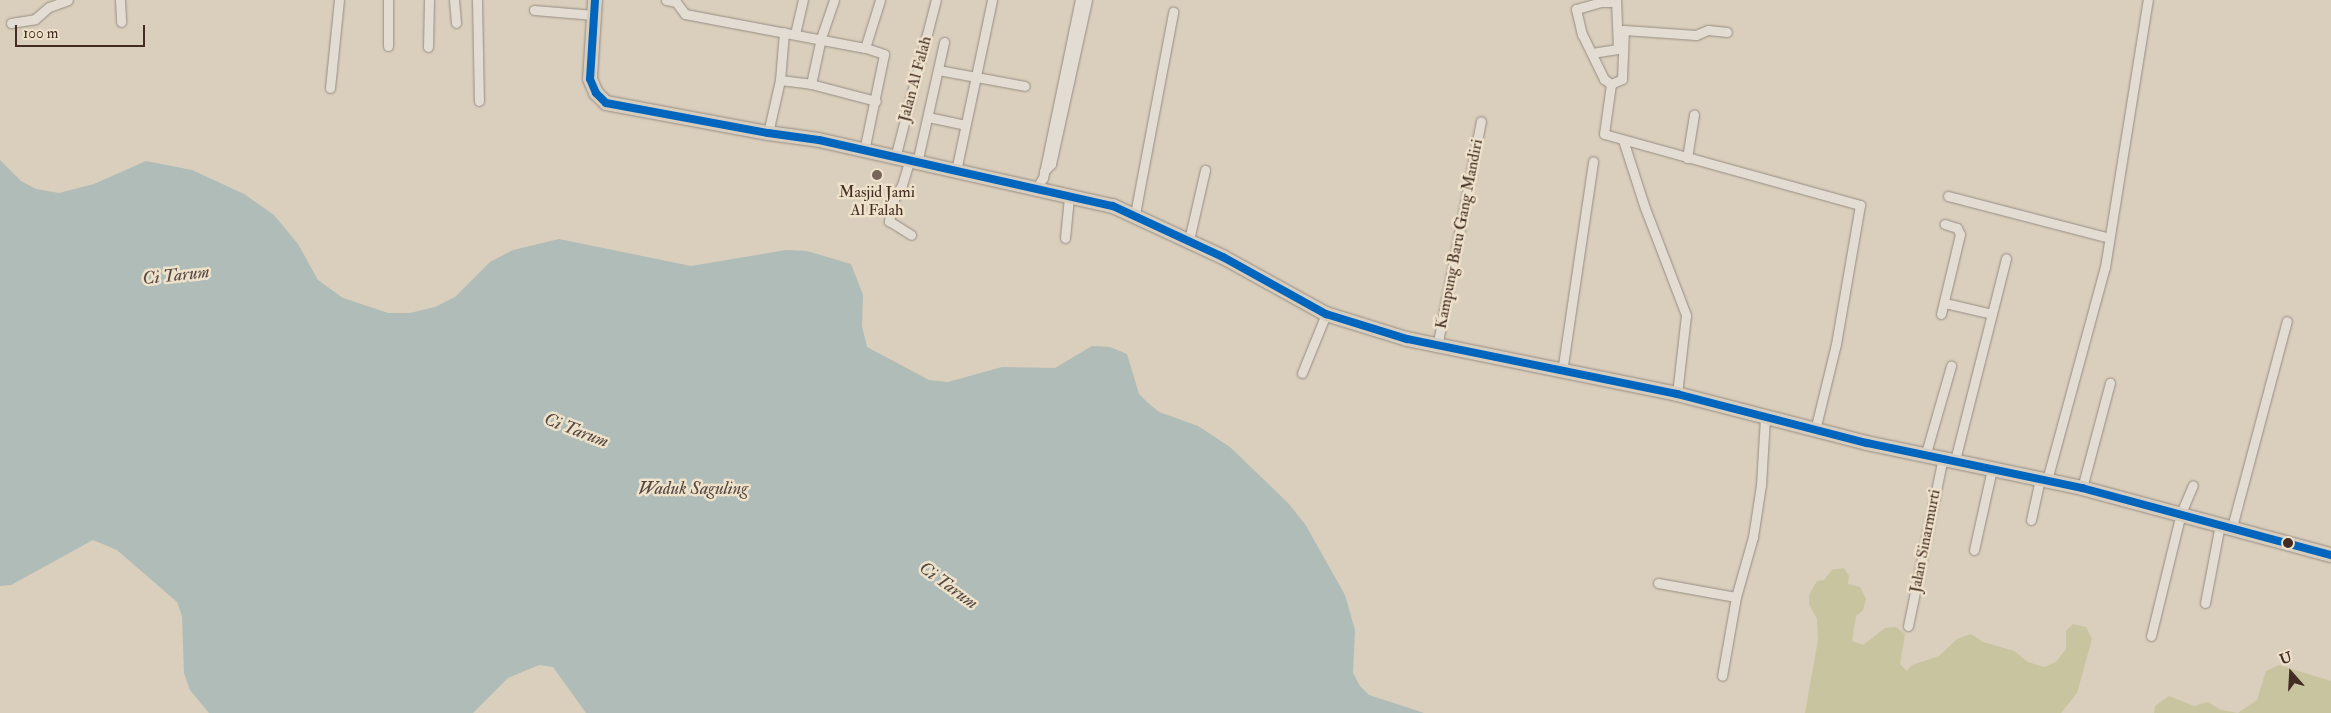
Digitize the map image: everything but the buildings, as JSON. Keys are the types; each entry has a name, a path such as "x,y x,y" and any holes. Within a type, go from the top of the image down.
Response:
{"highway":[{"path":"594,0 590,79 602,101 768,134 819,140 1036,189 1135,214 1189,240 1326,314 1437,346 1677,394 1867,443 1926,453 2044,479 2181,512 2331,556"}],"street":[{"path":"11,23 35,19 49,7 68,0"},
{"path":"120,0 121,22"},
{"path":"330,88 338,0"},
{"path":"388,0 388,46"},
{"path":"428,47 429,0"},
{"path":"454,0 456,22"},
{"path":"477,0 479,101"},
{"path":"666,0 676,2 685,14 821,38 884,54 876,101 864,151"},
{"path":"795,34 803,0"},
{"path":"812,84 821,38 834,0"},
{"path":"865,48 880,0"},
{"name":"Jalan Al Falah","path":"895,158 936,0"},
{"path":"956,171 992,0"},
{"path":"1036,189 1046,165 1080,0"},
{"path":"1064,84 1087,0"},
{"path":"2031,520 2104,269 2148,0"},
{"path":"1592,53 1618,48 1616,1 1601,2 1576,9 1576,22 1604,78 1611,84"},
{"path":"534,10 594,15"},
{"path":"1135,214 1173,12"},
{"path":"1611,84 1622,79 1624,30 1696,35 1708,30 1727,32"},
{"path":"768,134 780,80 784,32"},
{"path":"911,235 889,221 894,199 913,162 928,117 944,42"},
{"path":"938,70 1024,86"},
{"path":"780,80 812,84 876,101"},
{"path":"1611,84 1603,132 1687,158 1860,205 1836,344 1815,430"},
{"path":"1687,158 1694,115"},
{"path":"928,117 965,125"},
{"name":"Kampung Baru Gang Mandiri","path":"1437,346 1481,121"},
{"path":"1624,140 1645,208 1686,316 1677,394"},
{"path":"1562,372 1593,161"},
{"path":"1189,240 1205,170"},
{"path":"1948,196 2109,238"},
{"path":"1065,238 1070,197"},
{"path":"1941,314 1960,234 1957,228 1945,224"},
{"name":"Jalan Sinarmurti","path":"1908,626 1949,458 1992,314 2006,258"},
{"path":"1945,303 1992,314"},
{"path":"1302,373 1326,314"},
{"path":"2205,603 2287,321"},
{"path":"1926,453 1951,366"},
{"path":"2082,488 2110,383"},
{"path":"1722,676 1736,597 1753,537 1761,485 1765,418"},
{"path":"1974,550 1992,468"},
{"path":"2151,636 2181,512 2193,485"},
{"path":"1658,583 1736,597"}],"shaded area":[{"path":"1844,568 1849,576 1848,584 1860,587 1866,599 1863,610 1856,616 1852,641 1863,645 1885,628 1896,627 1905,634 1900,664 1907,671 1912,665 1939,656 1957,639 1971,634 1983,642 2014,651 2028,662 2044,667 2056,662 2066,649 2066,631 2073,624 2086,627 2092,639 2077,693 2061,713 1805,713 1818,640 1817,619 1809,604 1809,595 1817,581 1824,580 1832,570"},
{"path":"2279,665 2331,681 2331,713 2238,713 2257,700 2266,671"},
{"path":"2169,696 2194,706 2208,702 2221,710 2238,713 2154,713 2155,706"}],"water":[{"name":"Waduk Saguling","path":"0,160 21,181 36,189 59,193 94,184 146,161 192,170 244,194 274,215 298,244 318,280 343,298 388,313 410,313 435,307 455,297 490,262 513,250 559,239 691,266 786,250 807,251 851,264 863,295 862,326 867,347 929,380 948,382 1002,367 1055,368 1092,346 1110,347 1127,354 1139,394 1147,402 1159,412 1198,426 1230,447 1288,503 1305,524 1345,595 1355,630 1353,673 1360,686 1369,695 1424,713 586,713 553,667 539,665 508,678 473,713 209,713 190,690 184,673 182,616 177,602 117,550 93,540 11,585 0,586"}],"transit line":[{"path":"595,0 590,79 596,93 606,103 768,133 819,140 1113,206 1223,257 1326,314 1407,339 1677,394 1867,443 2082,488 2331,555"}],"place":[{"name":"Masjid Jami Al Falah","path":"877,175"}],"water label":[{"name":"Ci Tarum","path":"176,276"},
{"name":"Ci Tarum","path":"576,431"},
{"name":"Ci Tarum","path":"948,586"}]}
